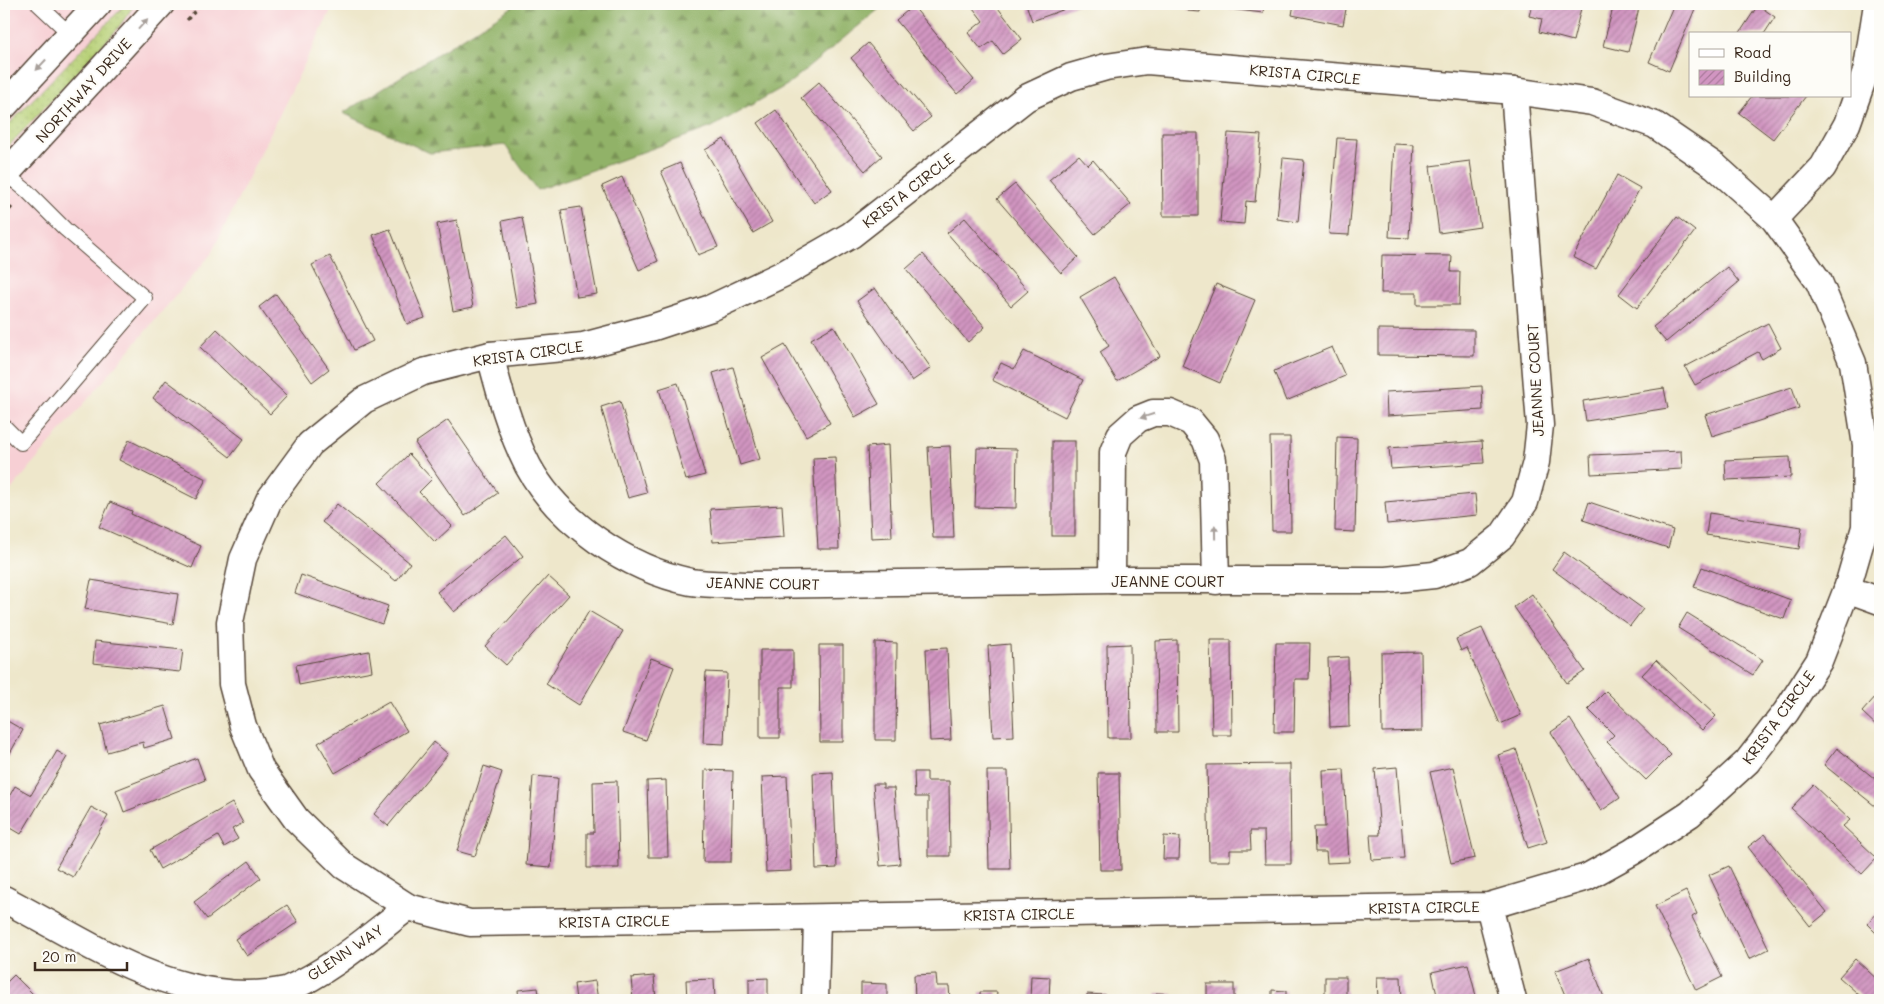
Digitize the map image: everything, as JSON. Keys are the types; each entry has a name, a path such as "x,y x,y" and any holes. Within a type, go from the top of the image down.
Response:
{"street":[{"path":"4,106 98,4"},
{"name":"NORTHWAY DRIVE","path":"5,175 161,4"},
{"path":"1774,219 1822,168 1847,124 1867,68 1877,4"},
{"name":"KRISTA CIRCLE","path":"1147,61 1514,91 1592,102 1655,125 1715,166 1774,219 1819,282 1853,363 1866,445 1865,527 1847,589 1819,661 1786,712 1748,762 1690,814 1632,852 1587,877 1489,906 470,923 408,907 344,866 296,819 261,770 243,726 232,684 230,622 243,558 269,500 310,444 364,400 423,372 490,355 584,346 654,327 711,308 785,273 851,235 1026,98 1071,78 1106,67 1147,61"},
{"name":"JEANNE COURT","path":"490,355 510,427 529,467 556,504 590,535 636,564 692,582 748,585 1112,580 1386,580 1434,575 1470,562 1502,536 1525,502 1536,462 1540,425 1514,91"},
{"path":"1112,580 1113,452 1120,435 1138,419 1153,414 1170,413 1191,422 1205,439 1213,460 1216,580"},
{"path":"1847,589 1880,601"},
{"name":"GLENN WAY","path":"4,899 152,979 205,997 246,1000 285,990 320,972 408,907"},
{"path":"1489,906 1513,1000"},
{"path":"815,1000 817,918"}],"lane":[{"path":"38,4 70,34"},
{"path":"4,426 21,443 145,298 65,229 27,191 5,175"}],"shaded area":[{"path":"4,4 334,4 211,254 4,498"}],"green space":[{"path":"126,4 135,4 116,31 4,151 4,129"},
{"path":"517,4 885,4 787,85 712,127 537,190 505,145 430,153 343,113"}],"building":[{"path":"970,4 995,4 1022,39 1003,54 993,41 981,49 968,33 983,21"},
{"path":"1026,4 1079,4 1032,21"},
{"path":"1189,4 1201,4 1200,12 1188,11"},
{"path":"1229,4 1264,4 1263,13 1229,9"},
{"path":"1294,4 1347,4 1343,25 1292,15"},
{"path":"1532,4 1582,4 1573,41 1539,32 1542,19 1529,16"},
{"path":"1614,4 1640,4 1628,52 1603,46"},
{"path":"1674,4 1697,4 1669,71 1649,62"},
{"path":"1758,5 1775,17 1765,32 1740,32"},
{"path":"913,6 974,80 957,94 896,20"},
{"path":"868,43 931,117 914,131 851,58"},
{"path":"819,82 882,156 865,171 801,98"},
{"path":"1750,98 1804,98 1773,139 1739,113"},
{"path":"776,110 832,190 814,203 758,123"},
{"path":"1162,133 1198,133 1198,216 1163,216"},
{"path":"1228,133 1261,135 1255,202 1246,201 1244,224 1220,222"},
{"path":"1337,138 1357,139 1349,235 1329,234"},
{"path":"724,139 772,222 753,233 705,150"},
{"path":"1394,144 1414,145 1409,238 1389,237"},
{"path":"1079,155 1088,165 1093,160 1131,204 1095,234 1049,180"},
{"path":"1283,158 1304,160 1298,222 1277,219"},
{"path":"1470,161 1480,227 1439,233 1430,166"},
{"path":"680,163 718,247 698,255 661,171"},
{"path":"1617,175 1640,188 1596,269 1573,257"},
{"path":"622,177 658,261 639,270 602,186"},
{"path":"1015,184 1078,257 1061,273 997,199"},
{"path":"581,207 597,294 577,297 561,210"},
{"path":"522,217 538,304 517,308 502,221"},
{"path":"1677,217 1695,231 1637,308 1619,294"},
{"path":"965,218 1028,291 1011,306 947,233"},
{"path":"457,220 473,307 453,311 437,224"},
{"path":"390,229 425,318 407,324 373,235"},
{"path":"923,254 985,327 968,342 906,269"},
{"path":"1382,255 1452,256 1451,272 1460,272 1459,305 1417,305 1417,293 1381,293"},
{"path":"330,256 373,341 354,350 312,265"},
{"path":"1727,267 1739,282 1666,342 1653,327"},
{"path":"1114,277 1160,356 1117,381 1100,352 1109,346 1080,297"},
{"path":"1216,284 1255,300 1220,383 1182,366"},
{"path":"875,288 931,368 912,381 857,301"},
{"path":"276,294 329,369 312,382 259,307"},
{"path":"1768,323 1781,348 1762,359 1758,352 1695,385 1685,367"},
{"path":"834,326 879,404 855,417 811,339"},
{"path":"217,329 287,396 270,414 200,347"},
{"path":"1378,329 1474,330 1474,356 1378,355"},
{"path":"785,345 830,423 806,436 762,358"},
{"path":"1332,347 1345,376 1286,401 1274,371"},
{"path":"1024,351 1083,380 1065,417 992,380 1001,363 1014,369"},
{"path":"733,367 760,459 740,465 713,373"},
{"path":"166,380 244,439 230,457 153,398"},
{"path":"678,383 705,475 686,480 659,389"},
{"path":"1482,386 1483,410 1387,416 1386,392"},
{"path":"1792,387 1799,408 1712,436 1705,415"},
{"path":"1664,388 1668,408 1586,421 1583,401"},
{"path":"620,401 647,493 628,498 601,407"},
{"path":"448,420 498,493 465,516 415,443"},
{"path":"1270,437 1290,437 1291,531 1272,531"},
{"path":"1337,437 1357,438 1355,532 1335,531"},
{"path":"129,440 206,479 196,499 119,460"},
{"path":"1052,441 1075,441 1075,536 1052,536"},
{"path":"1482,441 1484,463 1391,469 1389,448"},
{"path":"888,445 892,537 871,538 867,447"},
{"path":"950,446 954,538 933,538 928,447"},
{"path":"977,448 1017,449 1016,508 975,507"},
{"path":"1681,451 1682,469 1591,474 1590,455"},
{"path":"409,454 432,479 419,492 452,526 435,542 379,483"},
{"path":"835,457 839,549 818,549 813,458"},
{"path":"1790,457 1791,477 1726,480 1725,460"},
{"path":"1475,494 1477,515 1387,524 1385,502"},
{"path":"110,502 132,511 131,514 201,546 192,568 99,527"},
{"path":"1589,502 1673,530 1668,548 1583,520"},
{"path":"337,504 410,563 396,581 322,522"},
{"path":"782,505 784,537 713,542 710,509"},
{"path":"1709,513 1802,527 1799,549 1706,535"},
{"path":"506,535 523,556 454,612 437,592"},
{"path":"1564,552 1643,609 1630,626 1552,569"},
{"path":"1702,567 1791,600 1784,619 1694,587"},
{"path":"301,575 388,606 382,624 295,593"},
{"path":"548,576 569,595 506,665 485,646"},
{"path":"91,580 178,594 173,624 85,609"},
{"path":"1532,594 1585,671 1567,683 1514,607"},
{"path":"589,611 623,631 579,705 546,684"},
{"path":"1687,613 1763,660 1753,675 1678,628"},
{"path":"1482,628 1521,715 1500,724 1467,648 1461,651 1456,639"},
{"path":"1177,640 1178,732 1157,732 1156,641"},
{"path":"1210,640 1231,640 1232,735 1212,735"},
{"path":"95,641 183,650 180,672 93,663"},
{"path":"875,642 897,643 896,740 875,740"},
{"path":"1276,643 1310,643 1309,679 1295,679 1294,732 1274,732"},
{"path":"1010,644 1014,736 993,737 988,646"},
{"path":"1130,644 1131,738 1108,738 1107,645"},
{"path":"819,645 843,645 843,742 820,742"},
{"path":"947,648 951,740 930,741 926,649"},
{"path":"760,650 793,650 793,687 780,687 780,738 760,738"},
{"path":"369,651 372,671 299,685 296,665"},
{"path":"1421,652 1422,731 1382,732 1381,653"},
{"path":"1348,657 1349,726 1330,727 1328,658"},
{"path":"651,658 674,667 646,740 623,732"},
{"path":"1656,660 1716,716 1702,730 1642,675"},
{"path":"706,672 727,673 724,744 703,743"},
{"path":"1606,691 1671,755 1646,780 1607,742 1614,735 1588,709"},
{"path":"1876,696 1880,700 1880,729 1862,712"},
{"path":"389,702 407,731 335,773 318,743"},
{"path":"165,706 175,739 144,748 143,742 107,752 100,725"},
{"path":"4,719 23,730 4,764"},
{"path":"1570,719 1620,798 1601,811 1551,732"},
{"path":"434,742 448,754 388,826 374,814"},
{"path":"1837,748 1880,783 1880,810 1824,765"},
{"path":"1516,749 1547,842 1528,848 1498,755"},
{"path":"57,751 67,757 21,834 4,824 4,806 15,786 31,795"},
{"path":"197,758 205,780 124,812 116,790"},
{"path":"1290,764 1291,864 1265,864 1264,831 1250,831 1251,850 1230,850 1230,861 1209,861 1207,765"},
{"path":"484,766 502,772 475,856 457,851"},
{"path":"1397,767 1404,858 1372,860 1370,835 1380,835 1375,769"},
{"path":"1453,767 1475,858 1451,863 1430,772"},
{"path":"1344,769 1349,862 1327,863 1326,852 1315,852 1314,827 1325,827 1323,770"},
{"path":"705,770 733,771 731,862 703,862"},
{"path":"987,771 1008,771 1010,869 989,869"},
{"path":"833,772 837,868 816,869 813,773"},
{"path":"914,772 927,772 927,781 949,781 950,856 928,856 928,797 915,797"},
{"path":"1098,773 1119,773 1121,870 1100,870"},
{"path":"533,776 558,778 551,867 526,865"},
{"path":"787,776 791,871 766,872 762,777"},
{"path":"666,780 668,857 649,857 647,781"},
{"path":"617,781 619,868 587,868 587,833 594,833 593,782"},
{"path":"873,784 883,784 883,788 894,788 900,864 880,866"},
{"path":"1813,785 1850,820 1843,826 1877,858 1862,874 1791,808"},
{"path":"232,803 243,823 232,829 238,839 224,847 218,836 160,869 150,850"},
{"path":"91,807 108,816 73,877 56,868"},
{"path":"1765,834 1827,912 1810,926 1748,847"},
{"path":"1164,836 1180,837 1179,859 1163,859"},
{"path":"249,861 261,878 207,919 194,902"},
{"path":"1729,866 1769,949 1749,959 1709,875"},
{"path":"1686,891 1697,914 1692,917 1722,977 1696,990 1655,906"},
{"path":"287,905 298,922 247,956 235,939"},
{"path":"1880,910 1880,937 1867,924"},
{"path":"1589,958 1605,1000 1567,1000 1555,971"},
{"path":"1855,959 1880,982 1880,1000 1865,1000 1839,977"},
{"path":"1468,964 1477,1000 1438,1000 1432,972"},
{"path":"936,974 937,986 949,986 950,1000 915,1000 914,975"},
{"path":"14,975 37,998 35,1000 4,1000 4,985"},
{"path":"654,976 656,1000 633,1000 631,978"},
{"path":"1031,976 1050,977 1049,1000 1030,1000"},
{"path":"1325,977 1346,977 1346,1000 1325,1000"},
{"path":"1377,977 1401,977 1402,1000 1378,1000"},
{"path":"768,978 768,1000 749,1000 749,979"},
{"path":"714,979 715,1000 687,1000 686,980"},
{"path":"595,981 598,1000 576,1000 574,984"},
{"path":"861,983 887,984 887,1000 861,1000"},
{"path":"1207,984 1234,984 1234,1000 1207,1000"},
{"path":"538,988 540,1000 519,1000 518,990"},
{"path":"1272,990 1286,991 1286,996 1296,996 1296,1000 1272,1000"},
{"path":"980,992 997,992 996,1000 980,1000"},
{"path":"1156,993 1173,994 1173,1000 1155,1000"},
{"path":"1087,994 1106,995 1106,1000 1087,1000"}]}
